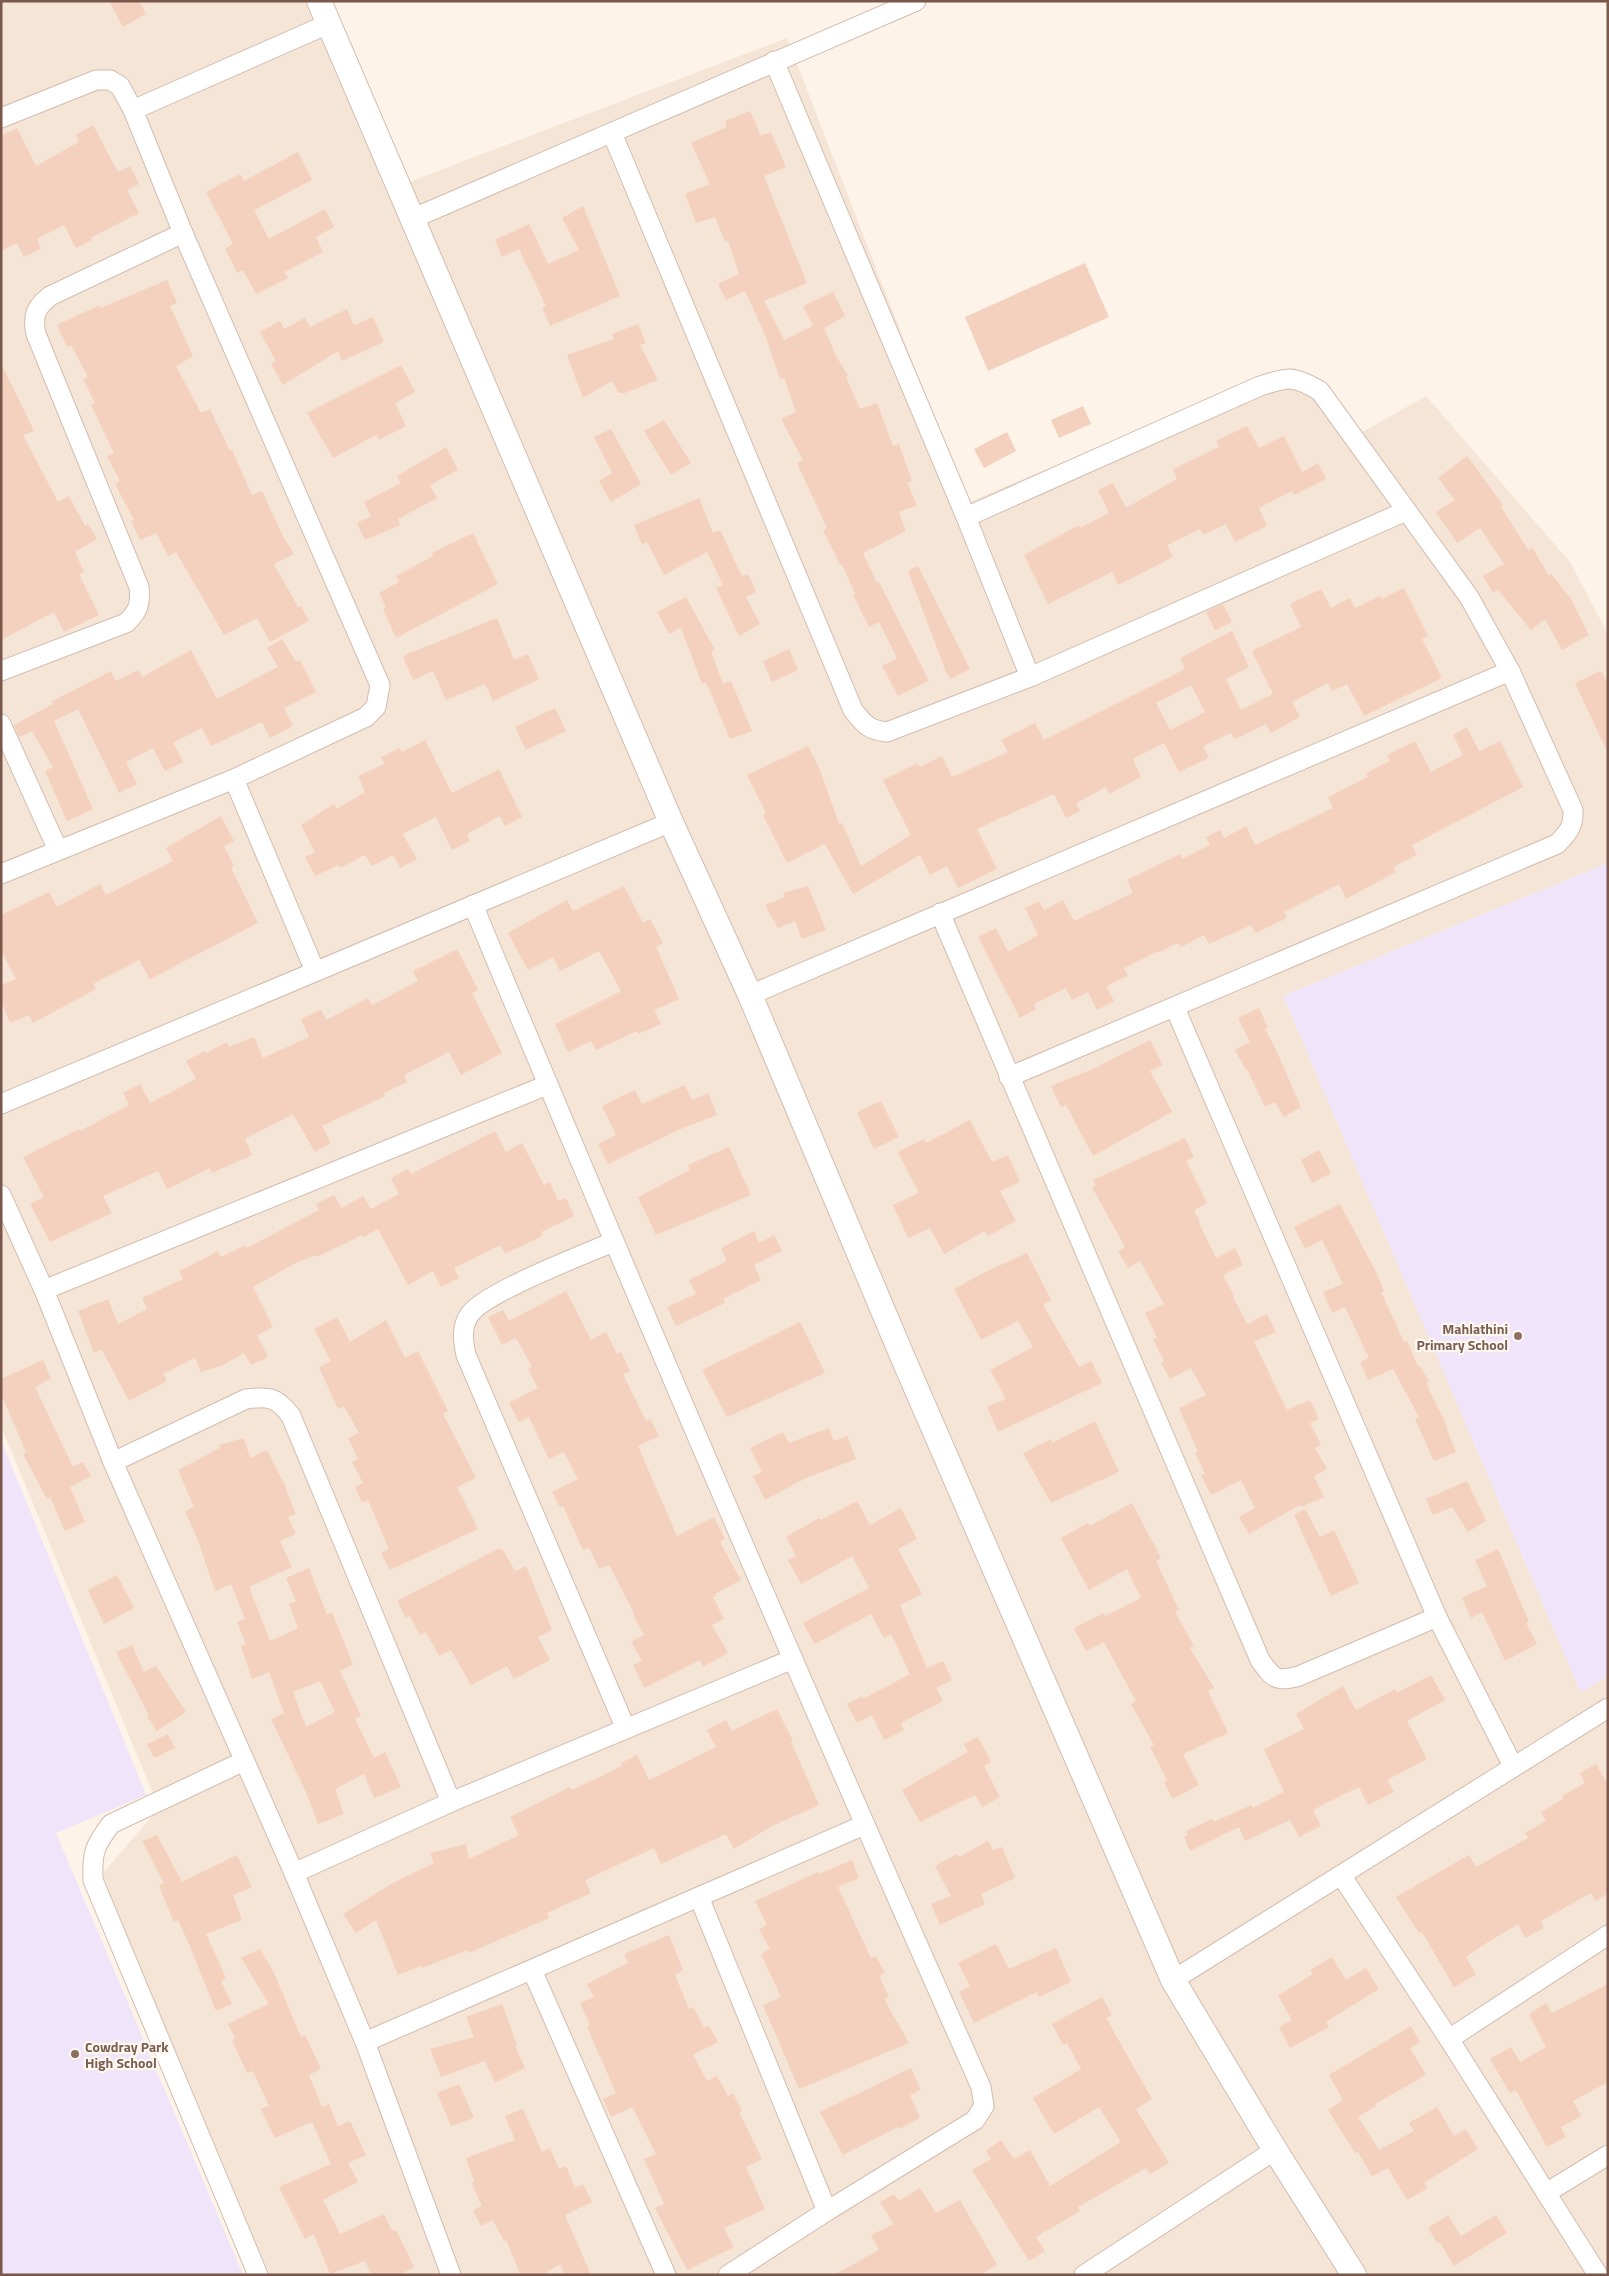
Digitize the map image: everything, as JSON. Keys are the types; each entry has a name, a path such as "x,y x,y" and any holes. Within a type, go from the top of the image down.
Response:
{"street":[{"path":"319,1 414,218 671,822 750,996 907,1367 1173,1980 1275,2150 1354,2275"},
{"path":"414,218 916,1"},
{"path":"133,110 328,24"},
{"path":"774,61 966,517 1030,677"},
{"path":"1,118 103,79 120,86 133,110 182,233 380,685 376,707 366,717 234,780 1,874"},
{"path":"612,133 853,710 874,731 887,732 1030,677 1406,511"},
{"path":"1,671 126,623 136,614 141,602 139,586 36,334 34,316 39,305 50,296 182,233"},
{"path":"966,517 1260,386 1285,379 1300,380 1320,392 1469,596 1510,671 1573,810 1574,821 1563,838 1548,848 1009,1077"},
{"path":"750,996 940,913 1510,671"},
{"path":"1,724 58,850"},
{"path":"234,780 315,972"},
{"path":"1,1104 671,822"},
{"path":"472,905 613,1242 864,1825 981,2087 984,2106 976,2120 827,2211 728,2275"},
{"path":"940,913 1256,1651 1268,1671 1274,1677 1284,1680 1299,1676 1437,1617"},
{"path":"1174,1008 1437,1617 1513,1766"},
{"path":"44,1290 548,1085"},
{"path":"1,1195 44,1290 113,1462 294,1873 364,2042 451,2275"},
{"path":"613,1242 488,1299 469,1314 464,1325 463,1340 466,1354 626,1729"},
{"path":"113,1462 246,1399 263,1397 282,1404 291,1416 451,1802"},
{"path":"294,1873 451,1802 793,1659"},
{"path":"1173,1980 1608,1708"},
{"path":"244,1761 111,1824 100,1838 92,1856 93,1880 258,2275"},
{"path":"364,2042 864,1825"},
{"path":"1341,1874 1449,2038 1598,2275"},
{"path":"699,1897 827,2211"},
{"path":"1449,2038 1608,1934"},
{"path":"532,1970 666,2275"},
{"path":"1092,2272 1275,2150"},
{"path":"1546,2193 1608,2155"}],"shaded area":[{"path":"1,1 326,1 404,184 787,38 967,503 1234,389 1294,367 1354,437 1426,396 1570,562 1608,634 1608,863 1283,996 1581,1693 1608,1676 1608,2275 265,2275 98,1879 159,1808 1,1426"},
{"name":"Mahlathini Primary School","path":"1608,863 1608,1676 1581,1693 1283,996"},
{"name":"Cowdray Park High School","path":"1,1440 146,1795 56,1833 243,2275 1,2275"}],"building":[{"path":"109,1 139,1 146,14 123,27"},
{"path":"750,111 761,136 771,132 786,167 764,176 807,283 764,301 784,340 813,326 803,306 833,292 845,316 824,328 836,356 848,376 846,377 860,409 877,403 893,446 899,444 912,481 907,483 917,505 899,512 906,531 863,553 929,681 898,696 882,666 897,658 879,622 869,627 853,595 855,594 842,564 840,565 823,530 827,528 797,463 803,460 781,419 796,412 784,378 780,379 765,335 745,291 726,300 718,284 739,274 728,240 725,242 715,217 696,223 685,194 710,184 691,143 727,127 725,121"},
{"path":"93,125 118,172 130,166 139,184 127,190 139,213 90,238 92,240 76,248 64,225 37,239 41,249 24,257 17,243 1,251 1,136 17,128 36,166 79,142 76,135"},
{"path":"298,152 312,180 254,210 269,239 325,209 334,227 316,237 323,252 284,272 288,278 256,294 243,270 237,273 225,248 233,244 206,192 240,174 244,181"},
{"path":"583,206 620,296 550,326 542,308 546,306 519,249 502,257 495,240 529,224 548,264 579,250 562,218"},
{"path":"1085,263 1109,317 988,371 965,317"},
{"path":"167,280 177,303 170,306 193,356 176,366 201,413 210,409 230,451 232,450 252,495 262,491 283,536 294,554 274,564 298,607 301,606 309,621 270,642 257,618 224,635 176,552 168,556 156,533 140,540 131,521 134,520 115,484 120,481 107,456 114,453 91,405 95,403 83,379 88,377 71,345 67,347 57,325 100,305 101,308"},
{"path":"347,309 354,325 373,317 384,342 342,361 338,351 283,385 271,364 276,361 260,332 280,321 284,329 305,318 310,327"},
{"path":"638,324 646,343 640,345 658,380 625,393 619,393 612,381 583,398 567,355 614,339 612,334"},
{"path":"1,363 34,431 23,435 58,502 69,496 85,526 88,524 97,539 75,552 84,572 79,574 99,615 64,632 54,612 1,640"},
{"path":"401,365 415,392 395,403 406,426 379,440 376,435 333,458 307,413"},
{"path":"1083,406 1091,424 1059,438 1051,420"},
{"path":"664,420 691,463 671,475 644,431"},
{"path":"1247,426 1259,448 1284,436 1302,472 1318,463 1326,479 1294,495 1292,491 1259,508 1267,526 1235,542 1226,524 1203,535 1200,529 1167,545 1173,557 1118,585 1112,572 1048,604 1024,555 1079,525 1080,528 1109,513 1098,490 1113,483 1126,508 1177,479 1173,469 1219,447 1216,441"},
{"path":"611,429 641,484 611,502 599,481 612,473 594,437"},
{"path":"1007,432 1016,451 984,468 974,449"},
{"path":"446,447 458,470 430,485 437,498 398,519 400,525 365,540 357,523 371,516 364,502 401,483 397,476"},
{"path":"1467,456 1503,505 1501,507 1528,550 1532,547 1549,576 1551,574 1571,599 1589,635 1562,650 1545,619 1531,630 1498,590 1493,593 1483,576 1504,564 1480,528 1457,543 1436,512 1455,500 1438,478"},
{"path":"699,498 713,533 720,530 742,576 748,574 756,592 746,597 760,624 739,636 716,588 723,585 707,552 664,575 647,542 642,545 634,525"},
{"path":"473,533 498,584 396,638 383,609 386,607 379,593 399,582 396,576 433,556 432,553"},
{"path":"918,566 970,669 951,679 946,672 908,571"},
{"path":"1404,588 1428,636 1422,639 1442,678 1364,716 1347,684 1332,691 1328,683 1292,702 1300,717 1271,733 1266,724 1235,739 1231,733 1203,746 1209,758 1179,772 1164,743 1133,759 1141,777 1109,794 1106,787 1076,803 1080,811 1066,818 1054,794 977,829 997,869 958,888 947,866 930,875 920,855 853,894 825,844 787,863 763,815 766,813 747,775 808,746 820,770 839,824 842,823 861,866 911,835 883,780 918,763 920,767 942,756 952,777 1008,752 1001,740 1035,723 1044,740 1185,669 1180,658 1232,631 1249,667 1226,679 1241,710 1273,694 1252,651 1301,627 1290,604 1321,589 1331,608 1350,598 1355,608 1380,596 1382,599","holes":["1191,685 1205,712 1170,730 1156,703"]},
{"path":"686,597 715,650 711,652 723,684 731,681 752,731 730,739 706,682 702,684 681,628 669,634 657,612"},
{"path":"1223,604 1232,622 1215,630 1206,612"},
{"path":"497,618 514,660 528,654 539,679 493,701 485,684 446,700 433,671 413,680 403,657 405,655"},
{"path":"282,639 296,662 300,660 316,692 284,708 293,726 270,738 262,722 211,746 202,728 173,743 183,762 165,771 153,748 126,762 137,784 119,793 78,709 54,721 93,809 67,821 45,771 53,767 32,731 19,737 14,725 53,704 51,702 111,671 116,681 139,670 142,677 191,650 217,699 278,667 267,648"},
{"path":"789,649 798,670 772,682 763,661"},
{"path":"1601,671 1608,685 1608,753 1575,683"},
{"path":"555,708 566,731 526,750 515,727"},
{"path":"1467,727 1479,751 1500,741 1523,787 1412,845 1417,855 1393,867 1396,872 1346,899 1339,884 1284,912 1287,918 1256,933 1251,925 1209,944 1204,935 1181,947 1178,943 1158,951 1124,968 1128,976 1106,986 1114,1001 1097,1010 1088,992 1072,1000 1066,988 1034,1004 1036,1009 1020,1018 978,937 996,928 1008,952 1038,935 1025,908 1039,901 1044,910 1063,900 1074,921 1133,893 1127,880 1180,854 1182,859 1210,845 1206,837 1220,830 1224,838 1246,826 1255,845 1333,808 1328,797 1368,777 1366,773 1390,761 1387,755 1415,741 1431,772 1463,755 1453,735"},
{"path":"425,740 452,793 499,769 522,817 505,826 500,816 467,834 470,841 452,850 436,817 403,834 417,859 400,868 393,855 372,866 365,855 340,868 338,865 315,876 305,857 315,852 301,825 334,804 337,809 365,792 358,776 385,764 381,757 400,748 402,752"},
{"path":"221,816 234,841 224,846 234,866 231,868 258,923 150,979 139,960 93,984 96,989 33,1023 29,1015 10,1023 1,1001 1,985 16,979 1,950 1,915 49,892 57,907 100,884 106,895 173,861 166,848"},
{"path":"624,886 643,923 650,919 663,943 656,947 679,999 654,1010 661,1024 638,1034 637,1031 596,1050 591,1041 568,1052 555,1024 621,991 599,951 560,971 553,957 528,970 508,933 567,900 573,911"},
{"path":"808,886 826,930 802,939 795,921 778,928 765,905 785,897 783,893"},
{"path":"457,949 478,990 472,993 502,1053 461,1075 449,1052 404,1075 407,1082 384,1093 385,1096 322,1126 331,1143 315,1152 293,1114 245,1139 252,1155 212,1173 210,1168 167,1189 158,1171 103,1196 112,1213 50,1242 30,1204 44,1197 23,1157 79,1129 80,1131 129,1105 123,1093 140,1084 150,1103 196,1079 186,1061 205,1051 206,1053 227,1042 229,1047 254,1037 263,1058 309,1037 301,1019 321,1010 326,1020 368,998 372,1005 418,981 413,971"},
{"path":"1259,1008 1268,1028 1265,1029 1301,1107 1284,1117 1275,1102 1265,1107 1247,1069 1235,1050 1250,1042 1238,1018"},
{"path":"1150,1040 1163,1065 1150,1071 1172,1112 1093,1156 1066,1105 1061,1107 1051,1086 1093,1069"},
{"path":"685,1085 692,1100 708,1093 717,1115 678,1130 608,1164 598,1144 616,1135 602,1106 635,1090 642,1104"},
{"path":"881,1101 899,1137 874,1149 857,1112"},
{"path":"970,1120 992,1162 1008,1155 1020,1182 1000,1191 1016,1221 988,1236 985,1231 944,1254 930,1228 908,1238 893,1205 919,1193 898,1152 924,1139 926,1143"},
{"path":"495,1131 506,1152 522,1143 544,1185 550,1182 558,1201 566,1198 574,1216 541,1232 542,1236 505,1254 501,1245 454,1268 459,1278 441,1287 433,1271 408,1285 378,1229 364,1237 362,1235 317,1257 315,1255 292,1265 253,1287 273,1327 257,1335 268,1357 251,1365 244,1353 223,1365 201,1372 195,1358 163,1374 167,1381 129,1401 102,1350 94,1353 78,1311 108,1299 118,1324 147,1309 142,1298 183,1279 179,1271 218,1251 221,1257 246,1245 247,1248 319,1210 316,1204 334,1195 342,1208 363,1196 371,1209 399,1194 391,1178 408,1169 411,1174"},
{"path":"1185,1138 1194,1157 1186,1161 1207,1203 1194,1210 1199,1223 1216,1258 1235,1248 1243,1265 1223,1275 1233,1297 1247,1324 1267,1314 1276,1332 1254,1342 1287,1410 1310,1400 1319,1419 1310,1423 1321,1445 1315,1448 1327,1469 1314,1476 1324,1497 1301,1507 1300,1505 1249,1534 1239,1517 1255,1508 1241,1480 1211,1495 1201,1475 1205,1474 1195,1453 1198,1452 1179,1408 1206,1395 1191,1368 1170,1379 1161,1363 1164,1361 1153,1339 1157,1338 1145,1313 1164,1304 1140,1261 1128,1268 1118,1251 1125,1247 1092,1187 1096,1185 1093,1180"},
{"path":"729,1147 751,1195 656,1235 638,1197 690,1170 688,1165"},
{"path":"1319,1150 1331,1173 1312,1183 1301,1160"},
{"path":"1340,1204 1375,1270 1384,1291 1381,1292 1404,1342 1407,1341 1418,1367 1420,1366 1429,1382 1426,1383 1447,1426 1456,1452 1434,1461 1415,1419 1419,1417 1393,1369 1368,1380 1360,1362 1369,1358 1345,1307 1332,1313 1323,1292 1343,1284 1322,1240 1305,1249 1294,1227"},
{"path":"754,1231 759,1243 774,1235 782,1251 754,1265 761,1280 723,1299 725,1303 676,1326 667,1307 696,1294 689,1280 727,1261 721,1248"},
{"path":"1027,1253 1051,1300 1043,1305 1079,1367 1091,1361 1102,1383 998,1432 987,1407 1006,1399 990,1370 1033,1347 1018,1321 981,1340 954,1289 983,1273"},
{"path":"566,1291 591,1340 606,1332 617,1354 621,1352 630,1371 623,1374 646,1421 650,1419 659,1436 638,1446 677,1536 714,1517 725,1539 720,1542 741,1580 715,1594 716,1596 713,1597 724,1619 712,1625 728,1653 703,1667 700,1660 644,1688 633,1665 642,1661 631,1642 644,1635 634,1613 609,1565 599,1569 589,1548 583,1550 563,1506 560,1507 552,1492 578,1479 564,1452 549,1459 529,1417 519,1422 509,1403 538,1388 528,1369 532,1367 516,1338 502,1345 488,1317 503,1310 509,1321"},
{"path":"337,1317 350,1342 386,1320 405,1358 418,1351 448,1411 443,1414 476,1478 457,1487 478,1529 390,1570 381,1553 389,1549 368,1500 362,1503 355,1487 363,1483 352,1462 358,1459 348,1438 359,1433 344,1406 338,1409 319,1367 331,1361 314,1329"},
{"path":"800,1322 825,1373 727,1417 702,1370"},
{"path":"43,1360 51,1379 35,1387 73,1467 83,1462 91,1476 70,1487 85,1522 65,1531 50,1497 47,1499 23,1454 26,1452 1,1394 1,1379"},
{"path":"1095,1421 1119,1472 1051,1503 1023,1453 1051,1439 1052,1443"},
{"path":"829,1428 834,1441 847,1436 856,1459 806,1478 765,1500 753,1476 762,1472 750,1448 783,1432 789,1443"},
{"path":"244,1438 250,1458 267,1450 287,1489 296,1514 288,1517 296,1534 280,1541 292,1567 249,1587 270,1641 298,1628 289,1604 296,1601 286,1578 309,1568 327,1615 332,1612 353,1665 340,1671 361,1716 355,1719 374,1758 385,1752 401,1787 374,1798 364,1774 335,1789 344,1814 318,1824 306,1792 271,1719 284,1713 269,1672 252,1679 241,1646 246,1644 237,1622 245,1619 231,1584 215,1591 199,1543 185,1511 194,1507 178,1470 220,1448 219,1445","holes":["320,1681 335,1712 306,1727 293,1692"]},
{"path":"1467,1481 1486,1521 1468,1532 1452,1507 1433,1515 1426,1499"},
{"path":"857,1501 870,1525 901,1508 917,1539 898,1549 922,1594 900,1605 927,1668 943,1661 952,1680 936,1688 943,1701 901,1723 904,1730 884,1740 872,1715 857,1723 847,1704 862,1696 863,1699 910,1674 891,1634 884,1638 871,1614 815,1644 803,1623 869,1588 852,1556 801,1584 788,1560 796,1556 786,1537 819,1518 821,1520"},
{"path":"1132,1503 1161,1558 1156,1561 1179,1610 1175,1612 1194,1646 1190,1648 1214,1688 1208,1691 1228,1733 1183,1754 1199,1785 1173,1799 1164,1782 1167,1780 1150,1747 1154,1745 1131,1704 1136,1701 1104,1642 1086,1651 1074,1628 1104,1613 1105,1616 1141,1598 1127,1569 1089,1590 1061,1538 1088,1523 1090,1526"},
{"path":"1305,1509 1320,1537 1334,1530 1359,1583 1331,1596 1294,1515"},
{"path":"500,1548 515,1571 526,1566 552,1630 538,1637 550,1660 514,1679 507,1666 471,1685 451,1650 439,1656 426,1632 420,1635 410,1616 406,1618 397,1601"},
{"path":"1498,1549 1529,1622 1526,1623 1537,1644 1505,1661 1482,1612 1471,1618 1462,1598 1487,1586 1475,1560"},
{"path":"117,1575 134,1608 104,1624 88,1590"},
{"path":"132,1645 144,1672 156,1666 186,1712 157,1731 147,1716 149,1715 116,1652"},
{"path":"1431,1675 1445,1700 1407,1721 1427,1759 1387,1780 1394,1792 1368,1805 1359,1787 1313,1810 1321,1826 1299,1837 1290,1820 1245,1841 1239,1827 1190,1851 1184,1837 1188,1835 1186,1831 1212,1819 1214,1822 1251,1805 1253,1808 1284,1792 1264,1749 1304,1729 1296,1714 1343,1686 1356,1710 1395,1689 1397,1693"},
{"path":"777,1709 793,1741 791,1742 819,1805 772,1826 734,1849 726,1834 661,1864 654,1848 585,1880 591,1893 547,1913 549,1918 469,1953 468,1950 398,1975 376,1920 356,1933 343,1914 391,1884 434,1863 430,1853 466,1844 469,1859 519,1835 510,1817 570,1787 572,1790 622,1766 621,1763 637,1755 649,1780 716,1747 707,1730 726,1720 732,1731"},
{"path":"168,1734 175,1748 154,1758 147,1744"},
{"path":"978,1737 991,1762 984,1766 1000,1797 982,1807 975,1795 920,1822 902,1790 968,1752 964,1744"},
{"path":"1596,1764 1608,1785 1608,1893 1596,1901 1591,1893 1541,1921 1544,1928 1525,1938 1518,1924 1480,1947 1466,1957 1476,1975 1454,1987 1422,1932 1419,1933 1396,1897 1469,1855 1476,1867 1528,1838 1525,1833 1546,1821 1541,1812 1563,1799 1562,1796 1585,1783 1580,1773"},
{"path":"157,1835 182,1882 237,1855 252,1887 233,1895 242,1920 206,1934 226,1978 221,1981 232,2004 216,2011 189,1944 178,1920 174,1922 159,1886 164,1883 142,1841"},
{"path":"988,1841 993,1850 1002,1847 1015,1878 981,1894 985,1904 940,1925 931,1904 951,1896 935,1866 957,1854 959,1857"},
{"path":"852,1860 859,1878 838,1887 871,1958 876,1956 885,1973 879,1976 889,1997 884,1999 909,2043 799,2089 763,2005 781,1997 761,1954 770,1949 759,1929 767,1925 755,1901 818,1872 819,1874"},
{"path":"669,1935 683,1970 675,1975 689,2009 693,2007 704,2028 709,2026 718,2042 693,2055 707,2081 717,2076 728,2096 733,2093 742,2111 739,2112 762,2159 746,2167 765,2209 724,2228 734,2247 687,2270 655,2208 664,2204 644,2159 656,2154 632,2107 611,2117 603,2099 616,2093 587,2027 590,2025 580,2003 594,1997 587,1984 628,1963 624,1954"},
{"path":"996,1944 1009,1969 1056,1948 1071,1982 1039,1997 1037,1992 974,2023 959,1992 970,1986 958,1963"},
{"path":"260,1949 274,1973 301,2037 305,2035 321,2069 309,2075 322,2107 329,2104 338,2126 350,2121 366,2155 348,2163 358,2182 323,2200 340,2234 384,2214 392,2231 396,2230 414,2267 399,2275 372,2275 365,2261 330,2274 314,2234 305,2239 279,2187 331,2164 312,2122 275,2138 261,2109 269,2106 253,2071 247,2073 232,2040 235,2038 228,2024 269,2004 241,1958"},
{"path":"1332,1957 1346,1980 1366,1968 1379,1989 1326,2022 1329,2027 1290,2048 1279,2027 1292,2020 1278,1996 1313,1974 1310,1970"},
{"path":"1608,1984 1608,2082 1573,2101 1581,2116 1561,2127 1566,2137 1547,2147 1516,2090 1510,2093 1490,2059 1511,2047 1520,2062 1546,2047 1529,2014 1546,2003 1552,2013"},
{"path":"1102,1997 1112,2015 1106,2018 1152,2099 1136,2109 1169,2163 1150,2174 1146,2168 1078,2207 1080,2211 1036,2237 1045,2251 1029,2261 972,2170 991,2159 986,2151 1001,2140 1014,2159 1030,2150 1050,2186 1121,2142 1099,2107 1054,2134 1033,2098 1081,2069 1067,2043 1063,2045 1052,2024"},
{"path":"502,2004 517,2045 515,2046 525,2068 495,2083 485,2061 441,2077 430,2049 474,2037 466,2017"},
{"path":"1411,2026 1420,2042 1410,2048 1426,2075 1375,2104 1376,2106 1358,2117 1379,2150 1414,2131 1409,2123 1437,2107 1454,2136 1466,2129 1478,2149 1424,2183 1428,2188 1407,2200 1388,2168 1372,2176 1358,2152 1355,2153 1328,2110 1343,2100 1329,2075"},
{"path":"911,2068 921,2090 910,2095 920,2118 843,2155 820,2112"},
{"path":"459,2084 474,2118 451,2126 437,2093"},
{"path":"523,2109 542,2152 550,2148 559,2169 566,2166 575,2188 583,2184 592,2202 565,2215 591,2275 565,2275 560,2264 542,2275 521,2275 506,2240 504,2241 493,2220 481,2226 473,2210 482,2206 471,2182 474,2181 466,2158 515,2140 505,2116"},
{"path":"920,2188 936,2213 960,2200 997,2265 980,2275 834,2275 879,2250 871,2235 894,2224 880,2202 894,2194 899,2201"},
{"path":"1448,2215 1461,2236 1496,2215 1507,2233 1454,2266 1440,2242 1438,2244 1428,2228"}],"place":[{"name":"Mahlathini Primary School","path":"1518,1336"},
{"name":"Cowdray Park High School","path":"75,2054"}]}
